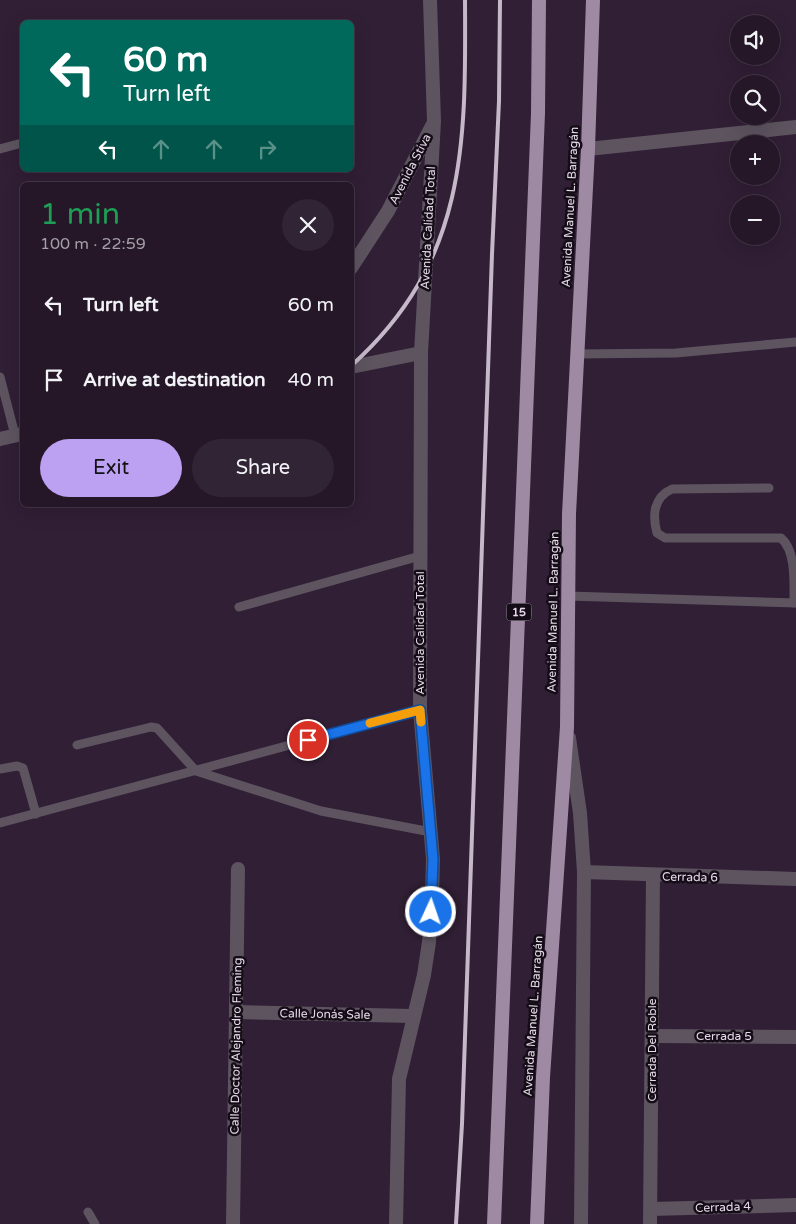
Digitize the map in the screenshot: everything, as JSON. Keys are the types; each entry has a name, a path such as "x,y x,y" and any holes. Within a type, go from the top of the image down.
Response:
{"highway":[{"name":"15","path":"494,1224 538,123 539,0"},
{"name":"Avenida Manuel L. Barragán","path":"537,1224 543,1077 567,727 569,514 588,149 593,0"}],"street":[{"name":"Avenida Stiva","path":"354,263 388,211 434,121 430,0"},
{"name":"Avenida Calidad Total","path":"420,710 421,353 434,121"},
{"path":"588,149 796,127"},
{"path":"354,366 421,353"},
{"path":"0,439 19,434"},
{"path":"396,1224 399,1079 412,1016 424,975 429,942 432,896 431,832 420,710"},
{"path":"567,727 580,812 584,872 581,1224"},
{"name":"Calle Doctor Alejandro Fleming","path":"233,1224 238,869"},
{"name":"Cerrada 6","path":"584,872 796,880"},
{"name":"Cerrada Del Roble","path":"650,1224 653,876"},
{"name":"Calle Jonás Sale","path":"237,1012 412,1016"},
{"name":"Cerrada 5","path":"652,1036 796,1037"},
{"name":"Cerrada 4","path":"651,1209 796,1205"}],"lane":[{"path":"0,149 20,144"},
{"path":"577,354 676,353 796,342"},
{"path":"0,377 19,434"},
{"path":"568,596 795,603 794,552 789,543 782,538 665,538 658,533 655,524 656,502 662,493 672,489 769,488"},
{"path":"239,607 420,556"},
{"name":"Avenida Calidad Total","path":"0,823 420,710"},
{"path":"77,745 151,727 157,728 196,771 321,811 431,832"},
{"path":"0,769 17,766 23,768 36,814"},
{"path":"88,1212 95,1224"}],"railway":[{"path":"354,363 389,326 418,285 438,242 452,198 460,152 464,103 465,0"},
{"path":"456,1224 462,1124 499,101 500,0"}],"slow traffic":[{"path":"370,723 420,710 421,722"}],"route":[{"path":"308,740 420,710 433,859 431,912"}]}
